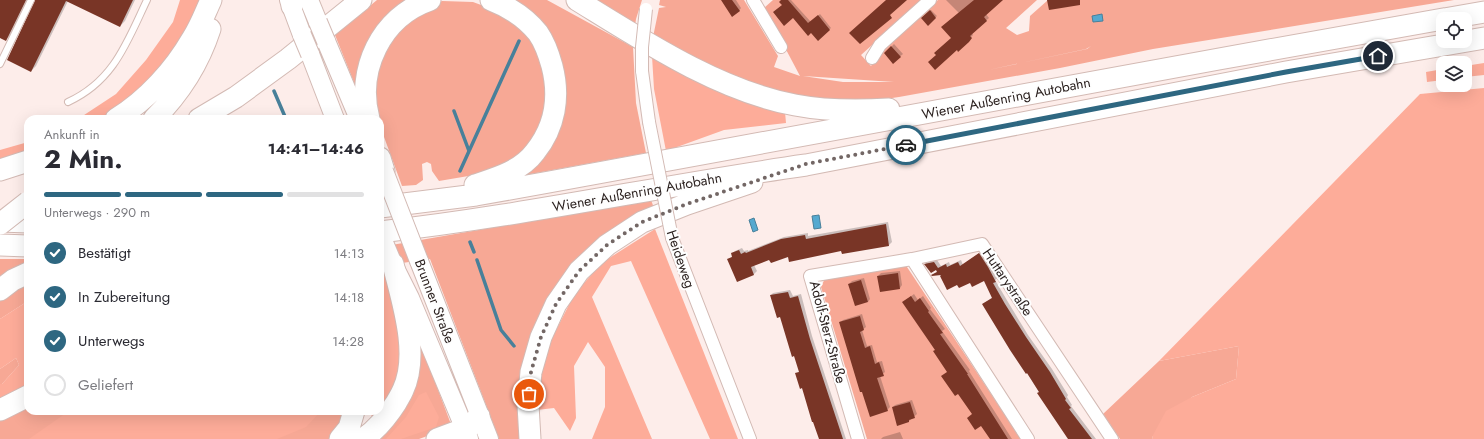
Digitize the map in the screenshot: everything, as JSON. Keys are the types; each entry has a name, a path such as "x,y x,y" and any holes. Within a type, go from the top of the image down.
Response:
{"highway":[{"path":"121,115 150,92 174,66 193,38 211,0"},
{"path":"158,115 188,77 205,44 220,0"},
{"path":"206,115 236,97 288,59 361,0"},
{"path":"368,115 365,88 370,64 378,44 388,28 401,15 417,4 430,0"},
{"path":"408,204 498,178 520,166 535,153 546,135 556,109 557,94 556,80 548,52 538,34 525,19 510,8 491,0"},
{"path":"562,0 633,34 724,83 763,97 795,105 830,110 862,111 1012,97"},
{"path":"577,0 633,34"},
{"name":"Wiener Außenring Autobahn","path":"1472,14 1484,12"},
{"name":"Wiener Außenring Autobahn","path":"384,207 476,195 1436,20"},
{"name":"Wiener Außenring Autobahn","path":"384,232 534,210 736,174 806,164 1278,74 1484,38"},
{"path":"530,439 528,405 531,372 541,337 556,304 579,271 607,245 642,222 687,204 806,164"},
{"path":"0,222 24,205"},
{"path":"0,222 24,222"},
{"path":"0,245 24,246"},
{"path":"363,439 390,414 404,389 409,365 409,336 393,264"},
{"path":"0,290 13,280 24,275"},
{"path":"0,410 24,398"},
{"path":"340,439 349,428 353,415"},
{"path":"437,439 471,428"}],"main road":[{"path":"296,2 318,22 357,115"},
{"path":"296,2 302,35 333,115"},
{"name":"Brunner Straße","path":"384,172 419,261 471,428"},
{"name":"Brunner Straße","path":"384,242 393,264 471,428 490,439"}],"street":[{"path":"872,58 880,45 930,0"},
{"path":"759,2 781,47"},
{"name":"Heideweg","path":"648,5 642,47 642,71 649,122 672,238 750,439"},
{"name":"Huttarystraße","path":"912,259 982,244 1112,439"},
{"path":"912,259 1028,439"},
{"name":"Adolf-Sterz-Straße","path":"858,439 810,276 912,259"}],"lane":[{"path":"0,64 31,0"},
{"path":"68,102 77,98 100,80 115,63 148,0"},
{"path":"14,168 24,167"}],"shaded area":[{"path":"180,0 204,0 192,25 157,74 108,115 84,115 116,94 146,60 173,22"},
{"path":"377,0 415,0 357,90 335,35"},
{"path":"510,0 547,0 633,47 636,103 646,153 520,176 563,93"},
{"path":"593,0 642,0 635,26"},
{"path":"660,0 744,0 778,56 774,67 800,76 764,8 773,0 922,0 861,55 871,66 882,51 938,0 1037,0 1006,28 1017,35 1029,31 1030,16 1048,0 1454,0 1153,49 1060,68 899,97 850,104 801,100 739,82 653,37 659,8 666,7 659,5","holes":["1091,46 1087,49 988,70 1086,49","803,76 894,82 843,82"]},
{"path":"442,1 473,2 508,15 537,48 549,91 544,124 529,150 486,173 439,181 432,171 431,164 427,162 422,164 423,180 416,185 402,186 384,137 384,115 377,115 374,72 385,40 422,10"},
{"path":"652,56 785,112 786,123 724,130 666,151 654,89"},
{"path":"1484,63 1484,75 1472,76 1472,65"},
{"path":"1436,70 1436,81 1427,82 1426,72"},
{"path":"1484,88 1484,439 1153,439 1152,437 1166,411 1192,397 1236,379 1239,346 1159,361 1420,94 1472,92 1472,89"},
{"path":"24,143 24,156 0,163 0,150"},
{"path":"651,200 654,208 566,275 524,439 499,439 430,259 384,266 384,246"},
{"path":"655,229 738,439 710,439 631,261 611,266 592,297 652,439 592,439 605,407 605,367 588,342 574,366 576,418 570,431 554,408 537,410 538,379 550,342 575,293 603,262"},
{"path":"0,259 24,259 24,269 0,283"},
{"path":"905,264 1021,439 867,439 821,287 827,274"},
{"path":"384,274 393,297 402,334 402,371 391,402 384,409"},
{"path":"24,281 24,304 0,319 0,296"},
{"path":"24,304 24,389 0,401 0,384 2,384 19,365 16,358 0,369 0,319"},
{"path":"419,339 452,427 419,439 372,439"},
{"path":"1239,346 1236,379 1192,397 1152,437 1153,439 1120,439 1103,414 1159,361"},
{"path":"16,358 19,365 2,384 0,384 0,369"},
{"path":"426,392 439,417 436,427 401,439 386,439 406,417 419,395"},
{"path":"24,406 24,415 347,415 333,439 0,439 0,418"},
{"path":"63,415 317,415 306,427 277,439 29,439"},
{"path":"371,415 378,415 373,420"}],"water":[{"path":"1102,14 1103,21 1093,22 1092,16"},
{"path":"819,215 821,228 814,229 812,216"},
{"path":"754,218 758,230 753,232 749,220"}],"building":[{"path":"0,0 26,0 6,41 0,38"},
{"path":"35,0 133,0 120,27 66,1 31,72 7,60"},
{"path":"721,0 732,0 740,11 732,17"},
{"path":"781,0 788,0 808,23 818,15 830,30 818,41 811,33 808,36 793,18 784,26 773,12 782,5 779,2"},
{"path":"886,0 907,0 890,15 892,18 860,44 849,33"},
{"path":"974,0 1003,0 984,17 987,21 970,36 972,38 969,42 958,52 957,50 935,70 928,62 936,55 934,53 951,38 941,27"},
{"path":"1047,0 1080,0 1080,5 1049,10"},
{"path":"930,10 936,18 928,26 921,18"},
{"path":"891,46 901,57 893,64 884,53"},
{"path":"886,224 889,246 842,254 841,251 789,262 788,257 771,263 769,260 751,267 754,275 737,282 727,259 732,257 731,253 739,250 741,254 746,253 781,239 805,235 806,239"},
{"path":"979,253 996,282 993,283 1005,304 1050,372 1071,408 1069,409 1092,439 1068,439 1037,393 1039,392 1010,350 982,304 992,298 984,281 972,287 970,283 959,288 957,285 947,290 940,276 941,275 932,276 931,275 937,272 936,270 931,273 924,264 934,262 938,268 946,264 947,267 958,262 960,266"},
{"path":"898,273 900,289 880,292 877,276"},
{"path":"861,280 868,302 855,306 848,284"},
{"path":"788,292 790,298 798,296 810,339 843,439 819,439 812,422 802,388 800,389 795,373 799,372 794,356 792,357 780,317 777,318 770,295"},
{"path":"911,296 915,302 920,298 929,311 928,312 943,333 940,334 968,374 1008,439 990,439 981,426 975,430 967,418 972,414 958,394 955,396 941,376 947,372 933,351 935,350 902,302"},
{"path":"860,316 864,330 860,332 865,348 870,346 875,364 879,362 884,376 877,378 888,411 870,417 862,392 860,392 839,322"},
{"path":"910,402 915,418 909,420 909,422 897,426 892,407"}],"waterway":[{"path":"460,171 519,41"},
{"path":"274,91 284,115"},
{"path":"454,111 469,151"},
{"path":"470,242 474,252"},
{"path":"477,260 501,330 514,346"}],"way so far":[{"path":"529,394 531,372 541,337 556,304 579,271 607,245 642,222 687,204 806,164 906,145"}],"route":[{"path":"906,145 1286,72 1378,56"}]}
